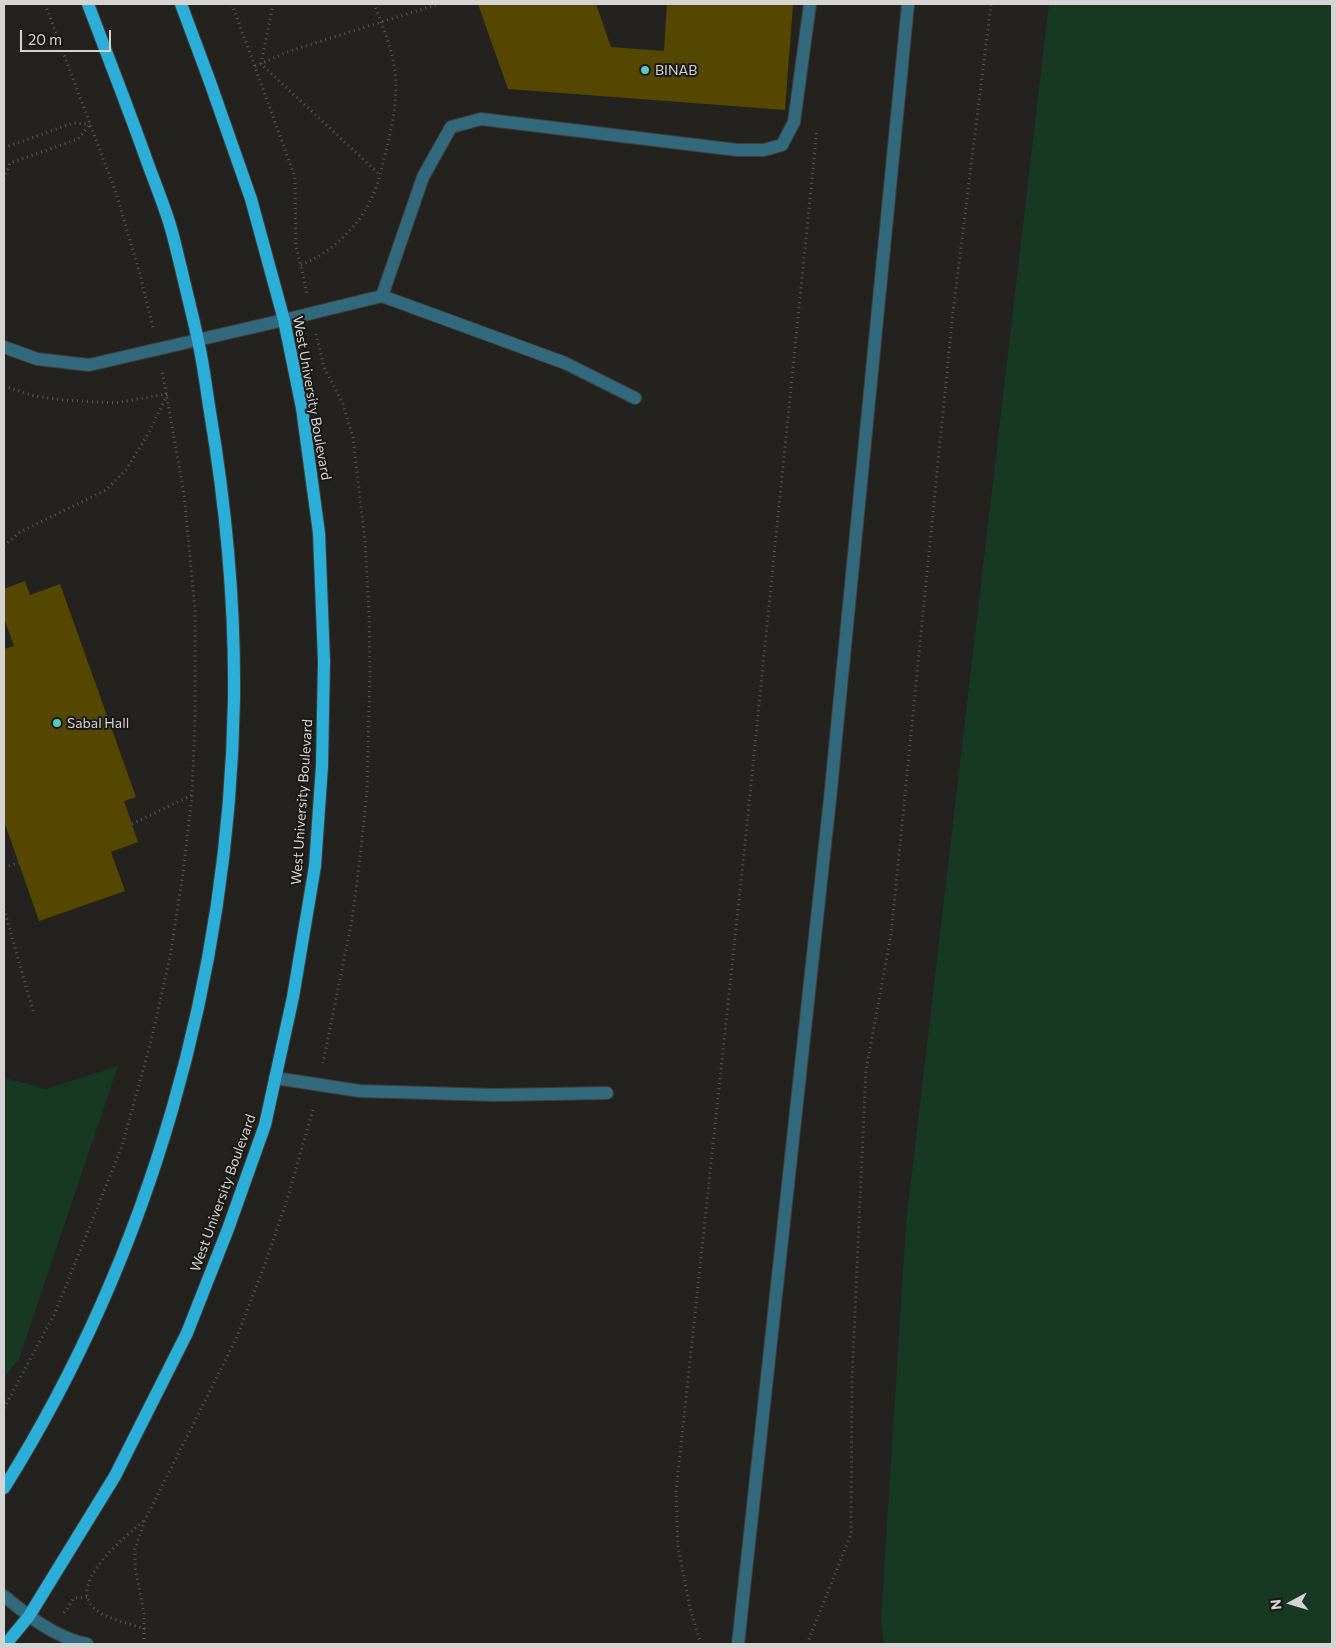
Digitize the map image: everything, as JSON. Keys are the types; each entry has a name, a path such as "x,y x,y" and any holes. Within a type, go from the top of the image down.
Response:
{"main road":[{"path":"4,1488 33,1441 77,1354 112,1278 150,1180 171,1114 191,1040 217,908 225,843 231,761 234,697 232,598 226,522 198,339 170,223 88,4"},
{"name":"West University Boulevard","path":"6,1644 29,1616 115,1476 187,1333 228,1229 265,1125 293,997 315,866 322,766 324,661 319,533 302,408 284,320 250,199 181,4"}],"street":[{"path":"382,296 422,177 451,128 482,119 737,150 764,150 782,145 794,122 810,4"},
{"path":"738,1644 830,798 908,4"},
{"path":"4,347 37,359 89,364 382,296 565,363 635,398"},
{"path":"275,1078 360,1090 458,1094 607,1093"},
{"path":"4,1596 29,1616 74,1642 87,1644"}],"path":[{"path":"4,1408 55,1313 122,1146 151,1041 170,957 183,873 192,795 195,720 195,610 184,494 158,349 140,274 116,194 45,4"},
{"path":"144,1644 144,1614 135,1567 136,1549 145,1520 236,1339 287,1200 311,1118 349,938 367,791 369,613 365,542 353,437 343,404 324,367 296,246 295,177 232,4"},
{"path":"261,64 273,4"},
{"path":"301,266 316,259 350,230 362,216 373,195 380,174 389,139 396,97 394,66 388,38 374,4"},
{"path":"255,66 290,51 438,4"},
{"path":"806,1644 851,1534 852,1378 866,1070 891,935 953,312 990,4"},
{"path":"261,64 380,174"},
{"path":"701,1644 691,1612 678,1547 676,1492 743,863 818,121"},
{"path":"4,148 73,123 90,124"},
{"path":"4,179 10,163 78,139 90,124"},
{"path":"4,386 34,396 115,403 167,394"},
{"path":"4,546 20,532 106,490 126,470 148,434 167,394"},
{"path":"132,824 192,795"},
{"path":"4,867 19,863"},
{"path":"4,908 33,1011"},
{"path":"145,1520 124,1538 92,1573 87,1585 87,1597 92,1606 102,1614 145,1629"}],"green space":[{"path":"1049,4 1332,4 1332,1644 884,1644 881,1619 906,1224"},
{"path":"118,1066 19,1359 4,1378 4,1078 46,1089"}],"building":[{"name":"BINAB","path":"478,4 596,4 611,47 664,51 667,4 793,4 785,110 508,89"},
{"name":"Sabal Hall","path":"25,581 30,595 60,584 136,797 124,801 138,842 111,852 125,891 39,921 4,821 4,649 14,646 4,618 4,589"}],"place":[{"name":"BINAB","path":"645,70"},
{"name":"Sabal Hall","path":"57,723"}]}
